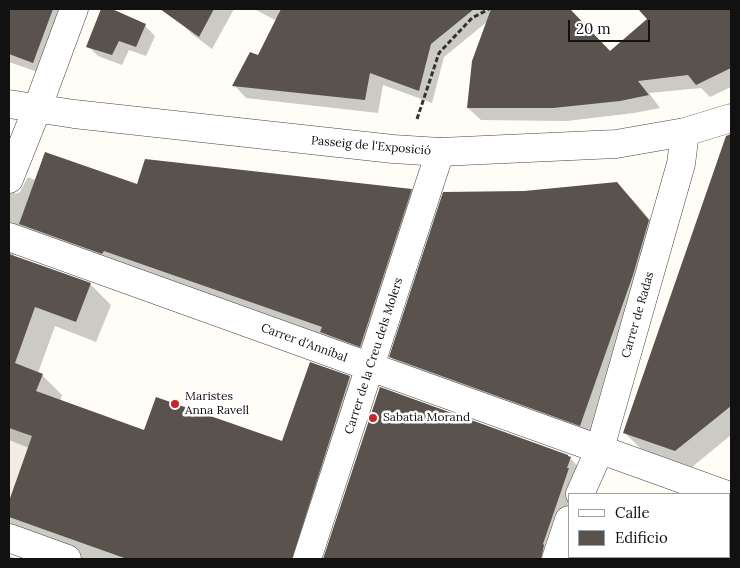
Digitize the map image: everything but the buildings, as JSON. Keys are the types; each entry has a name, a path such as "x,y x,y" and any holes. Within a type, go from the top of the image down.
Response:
{"street":[{"path":"9,179 74,9"},
{"name":"Passeig de l'Exposició","path":"9,104 37,109 383,148 440,152 616,144 685,132 731,118"},
{"name":"Carrer de Radas","path":"580,493 600,449 682,164 685,132"},
{"name":"Carrer de la Creu dels Molers","path":"307,559 440,152"},
{"name":"Carrer d'Anníbal","path":"9,236 721,493"},
{"path":"556,559 568,523"},
{"path":"9,538 67,559"}],"path":[{"path":"418,119 439,53 472,18 489,9"}],"shaded area":[{"path":"9,428 32,436 9,501"}],"place":[{"name":"Maristes Anna Ravell","path":"175,404"},
{"name":"Sabatia Morand","path":"373,418"}]}
